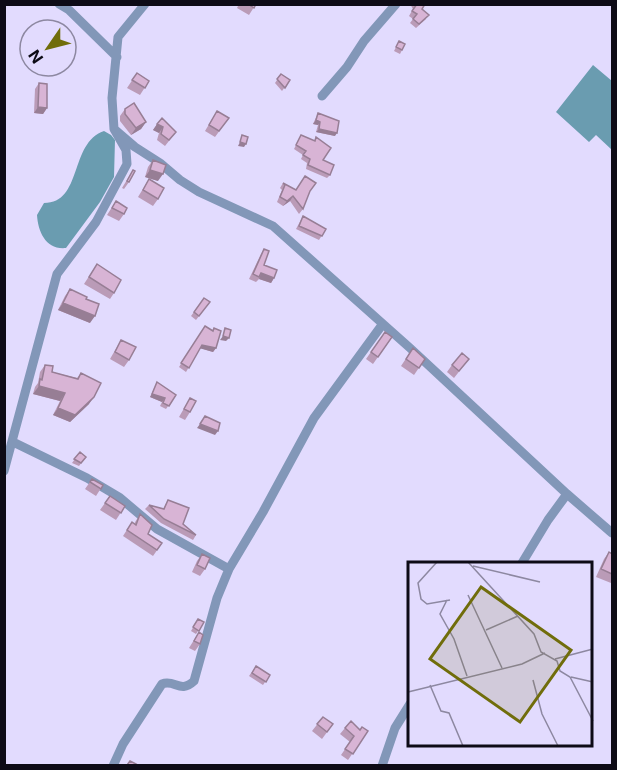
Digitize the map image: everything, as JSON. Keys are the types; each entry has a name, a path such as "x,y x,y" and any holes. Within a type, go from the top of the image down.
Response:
{"street":[{"path":"59,4 69,10 117,57"},
{"path":"4,471 57,274 96,222 127,164 126,150 114,129 112,98 118,37 145,4"},
{"path":"322,96 396,4"},
{"path":"114,129 135,147 199,192 273,226 310,257 612,533"},
{"path":"113,765 123,744 158,688 165,682 187,687 194,681 217,598 228,569 263,512 314,418 382,325"},
{"path":"13,442 87,478 119,498 157,529 228,569"},
{"path":"523,562 567,494"},
{"path":"382,765 395,728 408,707"}],"water":[{"path":"593,65 612,81 612,150 596,135 589,142 556,112"},
{"path":"104,131 115,140 114,177 100,202 66,248 53,246 44,239 37,215 44,203 56,200 65,193 85,147"}],"building":[{"path":"417,4 425,4 422,9 429,15 419,24 413,19 417,14 412,11"},
{"path":"399,41 405,44 402,50 396,47"},
{"path":"137,73 149,81 145,88 132,80"},
{"path":"281,74 290,80 285,88 277,79"},
{"path":"39,83 47,84 47,108 38,107"},
{"path":"134,103 146,122 136,128 125,114 125,109"},
{"path":"217,111 229,118 219,131 209,125"},
{"path":"318,113 339,121 337,133 319,129 320,122 316,120"},
{"path":"162,118 176,132 169,140 161,134 163,127 157,124"},
{"path":"242,135 248,137 246,144 240,142"},
{"path":"301,135 315,141 316,137 331,148 323,160 334,165 330,175 308,165 310,159 303,155 306,151 296,145"},
{"path":"153,160 166,165 163,174 150,170"},
{"path":"133,170 135,171 129,182 127,181"},
{"path":"305,176 316,183 303,209 293,196 287,201 280,197 285,185 283,183 296,190"},
{"path":"149,179 164,188 158,199 143,190"},
{"path":"116,201 127,208 124,214 112,208"},
{"path":"303,216 326,229 322,236 299,226"},
{"path":"264,249 269,251 264,265 277,270 274,278 261,273 259,277 253,274"},
{"path":"97,264 121,280 114,293 89,277"},
{"path":"70,289 99,304 95,316 63,303"},
{"path":"204,298 210,302 199,316 194,312"},
{"path":"205,326 213,331 214,328 221,331 216,348 202,345 189,368 181,363"},
{"path":"225,328 231,330 229,338 223,336"},
{"path":"385,332 392,337 378,357 371,352"},
{"path":"121,340 136,347 129,360 115,352"},
{"path":"413,348 425,359 419,368 406,359"},
{"path":"462,353 469,359 459,371 452,365"},
{"path":"45,365 53,366 52,372 78,379 81,373 101,383 94,397 75,415 58,408 65,393 39,386"},
{"path":"157,382 176,395 169,406 163,403 165,398 152,394"},
{"path":"190,398 196,401 190,412 184,409"},
{"path":"205,416 220,423 218,431 200,424"},
{"path":"80,452 86,457 81,463 74,459"},
{"path":"92,479 103,485 101,489 90,482"},
{"path":"110,496 125,506 121,513 105,503"},
{"path":"168,500 189,508 183,524 196,535 164,519 149,505 164,509"},
{"path":"140,514 152,525 148,534 162,543 157,550 127,530 132,522 136,525"},
{"path":"609,552 612,554 612,574 601,569"},
{"path":"202,554 210,558 205,569 197,565"},
{"path":"198,619 204,622 199,631 193,627"},
{"path":"199,632 203,635 200,644 194,641"},
{"path":"256,666 270,675 266,682 252,673"},
{"path":"323,717 333,724 327,732 317,724"},
{"path":"351,721 360,730 362,727 368,731 353,754 345,749 354,736 345,728"}]}
